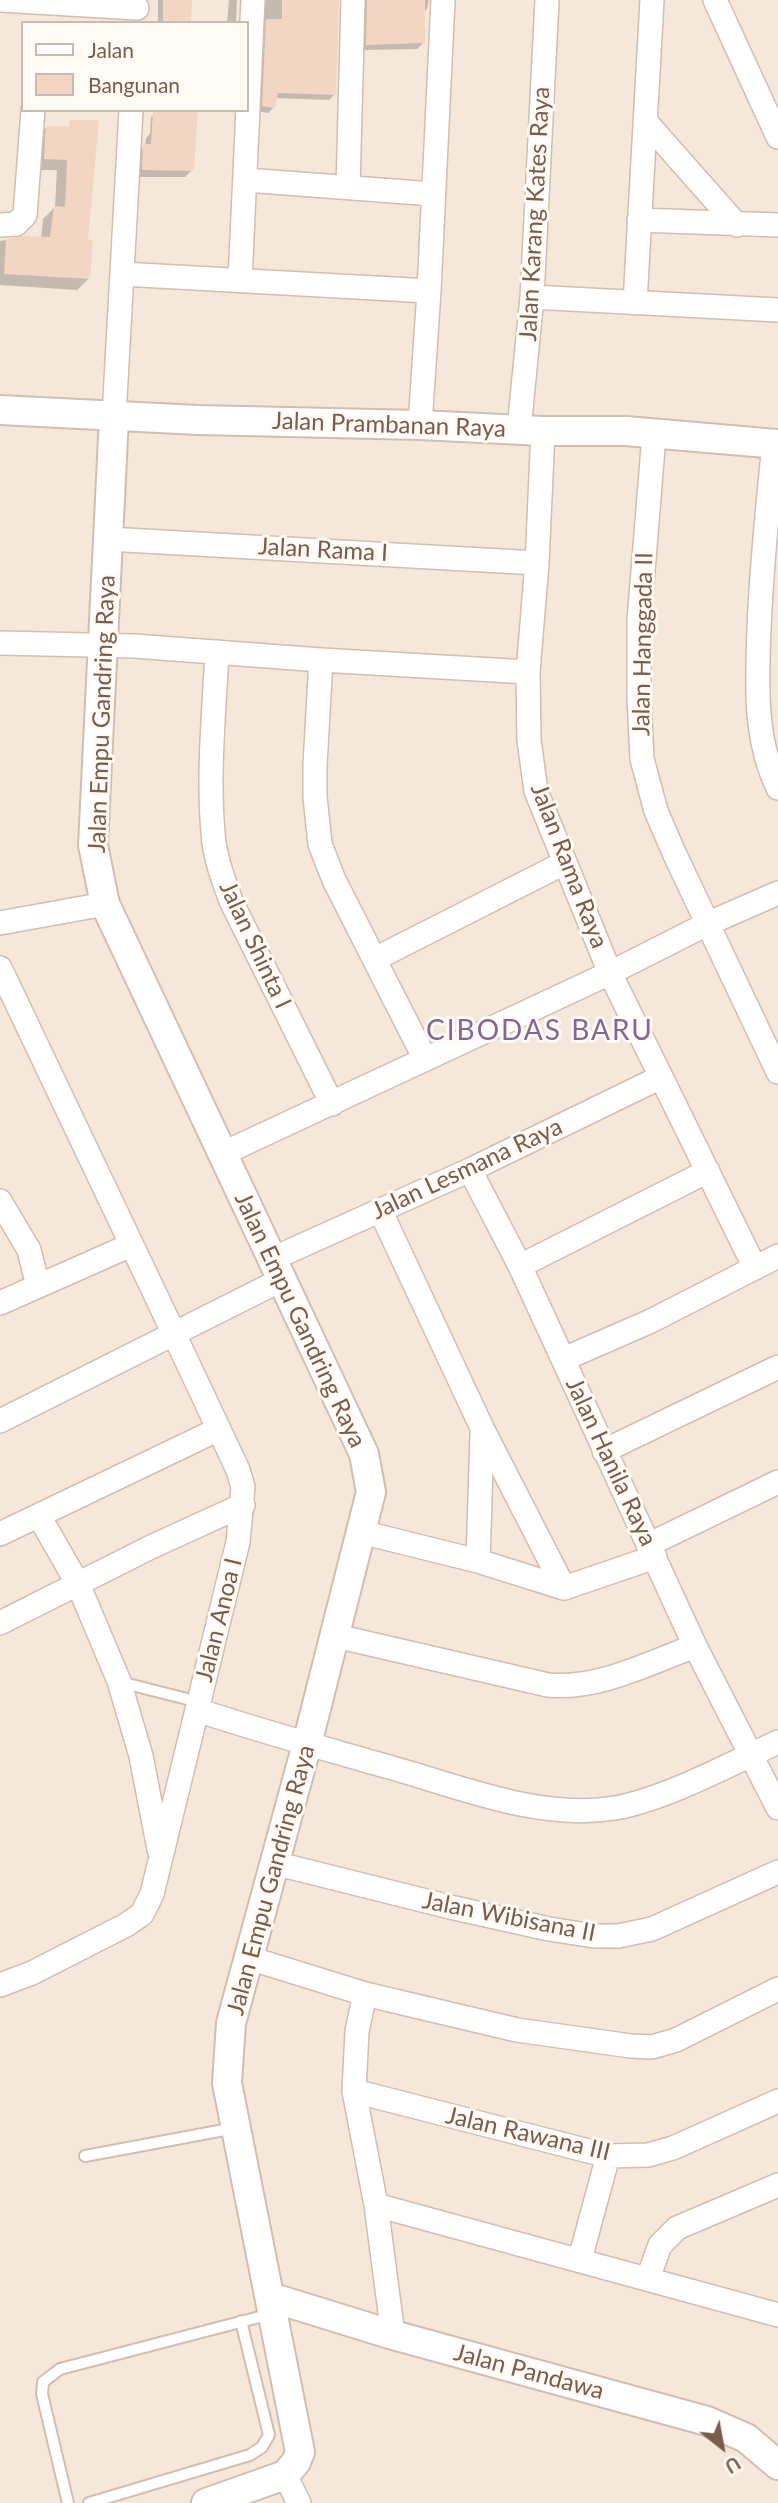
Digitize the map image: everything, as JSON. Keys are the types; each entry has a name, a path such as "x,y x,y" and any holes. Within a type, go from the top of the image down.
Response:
{"street":[{"path":"240,280 253,0"},
{"path":"348,187 353,0"},
{"path":"420,425 443,0"},
{"name":"Jalan Karang Kates Raya","path":"531,430 532,297 547,0"},
{"path":"715,0 778,137"},
{"path":"0,1 39,13 137,10"},
{"path":"635,303 652,5"},
{"path":"0,225 16,224 26,215 33,112"},
{"path":"114,417 131,112"},
{"path":"646,122 737,225"},
{"path":"246,180 433,194"},
{"path":"639,220 778,225"},
{"path":"122,274 429,291"},
{"path":"532,297 778,310"},
{"name":"Jalan Prambanan Raya","path":"0,410 114,417 626,431 776,444"},
{"name":"Jalan Empu Gandring Raya","path":"114,417 93,845 105,904 364,1454 372,1492 336,1636 231,2023 228,2052 227,2083 235,2128 300,2452 296,2462 285,2475"},
{"name":"Jalan Rama Raya","path":"531,430 537,562 528,671 529,740 536,790 610,973 755,1268"},
{"name":"Jalan Hanggada II","path":"654,435 639,621 642,759 656,811 778,1072"},
{"path":"776,444 769,579 757,682 760,732 770,772 778,788"},
{"name":"Jalan Rama I","path":"108,539 537,562"},
{"path":"0,643 102,645 528,671"},
{"name":"Jalan Shinta I","path":"217,652 211,788 215,845 222,876 231,901 332,1104"},
{"path":"321,660 315,765 320,844 334,880 425,1059"},
{"path":"375,959 564,863"},
{"path":"222,1154 610,973 707,924 778,893"},
{"path":"0,923 105,904"},
{"name":"Jalan Anoa I","path":"0,968 175,1332 238,1470 243,1487 238,1542 152,1894 142,1914 126,1925 70,1955 0,1985"},
{"name":"Jalan Lesmana Raya","path":"0,1421 175,1332 380,1210 470,1170 661,1077"},
{"name":"Jalan Hanila Raya","path":"470,1170 564,1359 695,1646 778,1808"},
{"path":"520,1266 708,1171"},
{"path":"380,1210 482,1430 564,1588"},
{"path":"2,1211 29,1250 38,1286"},
{"path":"0,1303 131,1245"},
{"path":"564,1359 651,1321 778,1256"},
{"path":"604,1451 778,1367"},
{"path":"0,1534 219,1429"},
{"path":"478,1561 482,1430"},
{"path":"361,1532 478,1561 564,1588 651,1551 778,1482"},
{"path":"0,1623 150,1547 243,1506"},
{"path":"39,1516 78,1584 119,1681 141,1756 160,1855"},
{"path":"336,1636 548,1685 567,1687 619,1674 695,1646"},
{"path":"198,1706 307,1744 506,1801 583,1810 643,1802 778,1742"},
{"name":"Jalan Wibisana II","path":"274,1863 450,1908 594,1936 618,1936 652,1929 778,1872"},
{"path":"248,1958 365,1994 517,2030 631,2046 652,2047 676,2040 778,1989"},
{"path":"365,1994 357,2031 354,2091 376,2205 393,2335"},
{"name":"Jalan Rawana III","path":"354,2091 608,2156 648,2155 673,2148 778,2101"},
{"path":"580,2259 608,2156"},
{"path":"648,2278 660,2245 677,2228 778,2185"},
{"path":"376,2205 778,2315"},
{"name":"Jalan Pandawa","path":"270,2305 393,2335 707,2421 746,2438 777,2459"},
{"path":"206,2503 285,2475 299,2503"}],"lane":[{"path":"119,1681 198,1706"},
{"path":"85,2156 235,2128"},
{"path":"68,2503 42,2394 43,2382 60,2369 241,2321 270,2305"},
{"path":"89,2503 250,2455 262,2447 269,2435 241,2321"}],"shaded area":[{"path":"0,0 778,0 778,2503 0,2503"}],"building":[{"path":"163,0 192,0 191,21 163,21"},
{"path":"282,0 339,0 336,95 278,93 275,108 262,106 266,19 282,19"},
{"path":"367,0 425,0 425,43 366,45"},
{"path":"153,112 198,112 194,171 142,170 143,144 151,144"},
{"path":"70,120 99,120 88,240 93,240 90,279 4,274 6,239 22,236 50,237 54,206 65,207 67,160 44,159 45,138 46,126 69,127"}],"district":[{"name":"CIBODAS BARU","path":"540,1031"}]}
